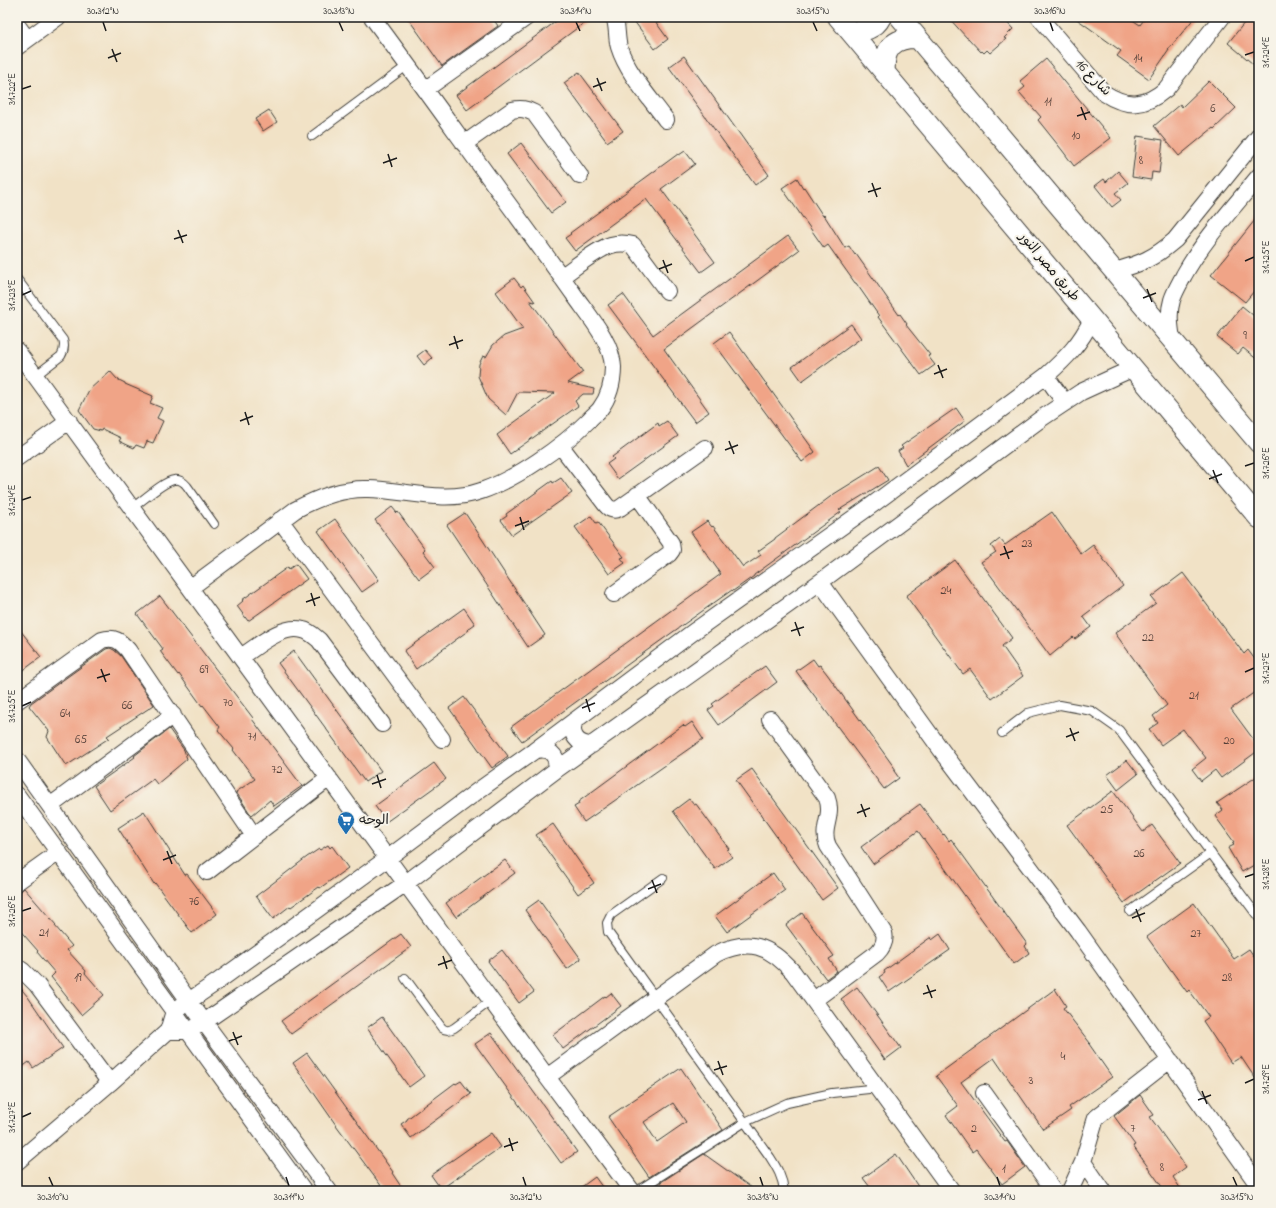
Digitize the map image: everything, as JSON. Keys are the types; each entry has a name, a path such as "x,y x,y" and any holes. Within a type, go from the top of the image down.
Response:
{"street":[{"path":"17,25 22,43 58,17"},
{"path":"190,588 280,520 311,501 327,495 348,490 367,489 439,496 463,495 479,492 498,484 530,466 560,445 581,428 600,408 608,395 612,381 613,365 610,350 603,336 426,89 372,17"},
{"path":"426,89 527,17"},
{"path":"614,17 616,20 616,36 619,48 626,62 666,120"},
{"path":"844,24 862,32 872,28 881,17"},
{"path":"900,17 1259,442"},
{"name":"شارع 16","path":"1039,17 1104,93 1114,100 1136,104 1147,102 1157,97 1166,89 1222,17"},
{"name":"طريق مصر النور","path":"844,24 1259,518"},
{"path":"885,73 884,61 888,50 896,42 906,38 918,38"},
{"path":"464,144 512,110 527,110 534,113 580,176"},
{"path":"1114,272 1138,265 1152,258 1175,240 1259,136"},
{"path":"1172,339 1170,314 1176,289 1203,245 1259,176"},
{"path":"561,277 605,247 616,244 627,244 633,245 667,291"},
{"path":"18,1158 110,1083 168,1031 174,1011 388,858 696,630 872,505 1046,376 1066,358 1077,345 1092,319"},
{"path":"17,351 629,1189"},
{"path":"168,1031 189,1030 204,1022 406,883 556,770 820,582 1042,418 1093,386 1134,368"},
{"path":"1046,376 1065,403"},
{"path":"17,458 69,421"},
{"path":"560,445 608,508 611,509 617,509 705,448"},
{"path":"614,594 669,554 672,550 671,542 637,495"},
{"path":"280,520 442,739"},
{"path":"820,582 942,750 1078,931 1259,1186"},
{"path":"241,657 281,631 298,629 312,634 319,640 382,724"},
{"path":"17,701 102,640 112,638 121,642 128,650 254,836"},
{"path":"50,806 172,715"},
{"path":"770,719 827,798 830,805 830,812 826,830 826,841 830,851 884,933 885,937 885,942 881,949 814,1000"},
{"path":"575,720 573,730 577,740 581,743 592,745"},
{"path":"534,751 539,749 550,751 556,760 556,770"},
{"path":"17,760 204,1022 329,1191"},
{"path":"207,872 329,778"},
{"path":"17,795 189,1030 304,1191"},
{"path":"17,882 59,852"},
{"path":"547,1077 716,954 729,948 743,945 757,946 771,952 782,960 793,972 952,1191"},
{"path":"17,967 37,984 110,1083"},
{"path":"1070,1191 1083,1162 1096,1118 1170,1060"},
{"path":"984,1093 1054,1191"},
{"path":"1083,1162 1103,1191"}],"lane":[{"path":"312,136 408,65"},
{"path":"17,279 64,344 61,356 36,376"},
{"path":"132,508 168,481 177,480 184,483 214,524"},
{"path":"1002,733 1028,713 1060,705 1092,711 1119,730 1259,918"},
{"path":"1130,911 1211,852"},
{"path":"663,878 611,915 607,923 610,936 778,1170 784,1191"},
{"path":"405,978 442,1028 446,1030 454,1028 492,1000"},
{"path":"629,1189 745,1122 787,1103 832,1093 878,1088"}],"building":[{"path":"407,17 492,17 498,26 442,66"},
{"path":"562,17 592,17 467,110 456,95"},
{"path":"631,17 652,17 668,39 655,49"},
{"path":"948,17 1002,17 1013,29 1004,38 1006,39 990,53 987,50 984,53 982,51 981,52 967,38"},
{"path":"1074,17 1128,17 1140,25 1146,17 1195,17 1168,50 1149,79 1117,56 1121,51"},
{"path":"1249,17 1259,23 1259,69 1228,43"},
{"path":"684,56 769,175 755,185 669,67"},
{"path":"1046,59 1111,138 1074,166 1038,120 1041,117 1019,92 1025,87 1020,81"},
{"path":"579,72 623,131 607,142 564,83"},
{"path":"1209,81 1236,108 1214,129 1213,128 1179,156 1154,126 1180,104 1182,107"},
{"path":"269,110 277,122 263,131 255,119"},
{"path":"1137,136 1163,140 1159,173 1152,172 1151,180 1132,177"},
{"path":"521,143 566,202 551,213 507,154"},
{"path":"685,151 695,164 661,189 715,262 701,272 646,199 575,251 565,238 571,234 570,233 678,154 679,155"},
{"path":"1118,171 1128,183 1115,193 1121,200 1112,207 1095,186 1104,179 1106,182"},
{"path":"797,178 823,216 824,215 845,248 849,246 855,255 856,254 899,315 900,314 907,324 906,325 930,355 928,356 935,365 921,375 878,317 879,316 828,245 824,248 782,188"},
{"path":"1259,215 1259,285 1245,302 1211,275"},
{"path":"788,236 799,250 664,349 709,412 695,422 608,305 623,294 653,335"},
{"path":"514,278 521,287 523,285 535,302 530,301 583,372 568,383 594,389 593,394 583,394 575,401 578,406 510,454 497,435 555,393 518,392 506,415 488,399 478,376 479,364 483,356 486,357 493,345 504,336 523,329 496,292"},
{"path":"1242,306 1259,320 1259,361 1243,348 1238,354 1217,337"},
{"path":"851,324 861,338 802,381 792,367"},
{"path":"729,332 815,452 802,462 714,343"},
{"path":"425,350 432,358 424,365 417,356"},
{"path":"110,371 117,379 125,384 153,396 150,403 162,408 157,418 163,421 153,443 147,441 144,448 136,445 134,448 119,441 121,438 102,429 101,431 93,429 79,410 89,390"},
{"path":"956,408 965,421 906,465 898,451 903,448 901,446"},
{"path":"667,421 678,436 618,479 607,464 614,459 612,457 658,423 659,426"},
{"path":"879,466 888,480 839,510 841,512 754,576 656,644 522,741 511,727 721,574 691,532 707,521 712,527 713,526 743,567 761,555 758,551 834,494"},
{"path":"561,478 572,493 512,535 501,520 507,516 506,514 552,481 553,483"},
{"path":"392,507 397,513 398,512 425,549 423,551 435,567 419,579 375,520"},
{"path":"1052,512 1081,554 1093,545 1123,586 1083,616 1091,627 1075,639 1073,637 1050,656 981,562 996,552 991,546 1000,539 1005,545"},
{"path":"465,513 545,635 528,647 447,525"},
{"path":"591,516 596,523 598,522 624,557 621,558 625,563 609,574 575,527"},
{"path":"335,519 379,580 362,592 318,531"},
{"path":"955,560 1012,638 1002,646 1023,676 992,699 970,669 963,674 906,596"},
{"path":"296,564 307,579 248,621 237,606 243,601 242,600 288,567 289,569"},
{"path":"1183,573 1244,654 1248,650 1259,665 1259,689 1231,709 1259,747 1259,750 1221,778 1215,770 1201,781 1192,769 1206,758 1183,729 1161,745 1149,729 1158,723 1153,716 1167,705 1115,633 1156,603 1151,597"},
{"path":"160,596 253,718 252,719 302,786 274,806 270,800 252,815 249,812 236,792 255,779 233,750 234,749 218,730 220,727 160,651 163,649 137,614"},
{"path":"464,608 475,624 416,669 404,651"},
{"path":"17,626 41,657 17,675"},
{"path":"110,648 121,656 154,705 107,736 109,738 66,766 47,737 49,731 29,706 31,703 106,649"},
{"path":"294,651 381,771 365,782 278,663"},
{"path":"813,659 827,674 896,770 894,771 899,778 884,789 796,671"},
{"path":"765,666 777,682 719,725 708,710 714,706 712,704"},
{"path":"464,697 508,756 492,768 449,708"},
{"path":"692,722 703,739 584,822 574,807 579,804 578,802 683,725 685,727"},
{"path":"169,729 184,750 187,759 157,784 153,779 110,810 94,786 135,757 134,756"},
{"path":"1127,760 1138,774 1118,790 1107,775"},
{"path":"434,763 446,779 386,822 375,806"},
{"path":"752,769 838,888 822,900 736,780"},
{"path":"1259,775 1259,862 1242,872 1228,848 1234,845 1232,843 1234,842 1215,816 1223,810 1217,803"},
{"path":"1113,791 1143,832 1152,825 1180,863 1124,903 1067,825"},
{"path":"689,799 694,805 696,804 729,849 727,850 732,857 715,869 673,811"},
{"path":"920,804 943,835 944,834 949,841 951,839 1027,944 1025,946 1029,953 1014,964 918,831 873,864 861,847"},
{"path":"144,811 185,875 187,874 217,914 192,933 155,883 154,884 118,828"},
{"path":"553,824 594,883 578,894 536,835"},
{"path":"328,845 330,848 332,846 348,868 273,919 256,896 307,857"},
{"path":"505,860 515,873 456,917 446,903"},
{"path":"773,873 785,890 727,932 715,916"},
{"path":"24,888 72,946 67,950 86,971 85,973 104,995 81,1015 51,977 55,973 17,927 17,895"},
{"path":"539,900 581,959 567,969 525,910"},
{"path":"1194,903 1234,959 1249,949 1259,964 1259,1084 1241,1057 1231,1063 1203,1021 1209,1017 1189,990 1187,992 1147,937"},
{"path":"802,913 834,956 829,959 837,971 826,979 786,925"},
{"path":"401,934 411,947 291,1034 281,1021"},
{"path":"940,934 950,950 889,992 879,977 885,973 884,971 931,937 932,940"},
{"path":"502,950 534,992 519,1003 488,961"},
{"path":"17,984 28,997 63,1048 33,1068 29,1062 17,1071"},
{"path":"857,987 901,1048 885,1060 841,999"},
{"path":"1055,989 1066,1006 1063,1008 1090,1043 1089,1044 1112,1077 1069,1107 1071,1110 1043,1129 994,1058 961,1082 1005,1142 1007,1141 1025,1167 1002,1184 976,1149 972,1152 946,1115 958,1106 936,1076"},
{"path":"611,993 621,1006 563,1049 553,1035"},
{"path":"382,1017 424,1076 409,1087 367,1028"},
{"path":"491,1033 577,1152 561,1163 475,1044"},
{"path":"307,1053 393,1172 392,1173 404,1191 385,1191 336,1125 293,1063"},
{"path":"681,1068 723,1130 649,1177 608,1117","holes":["673,1103 686,1122 657,1142 644,1122"]},
{"path":"461,1081 471,1094 411,1138 401,1124 455,1083 456,1084"},
{"path":"1140,1095 1154,1115 1150,1117 1186,1167 1173,1177 1182,1191 1165,1191 1114,1116"},
{"path":"491,1133 501,1147 441,1189 431,1175"},
{"path":"704,1154 756,1191 658,1191 655,1186"},
{"path":"896,1154 921,1191 873,1191 863,1178"},
{"path":"595,1177 605,1191 576,1191"}],"place":[{"name":"الوحه","path":"346,835"}]}
